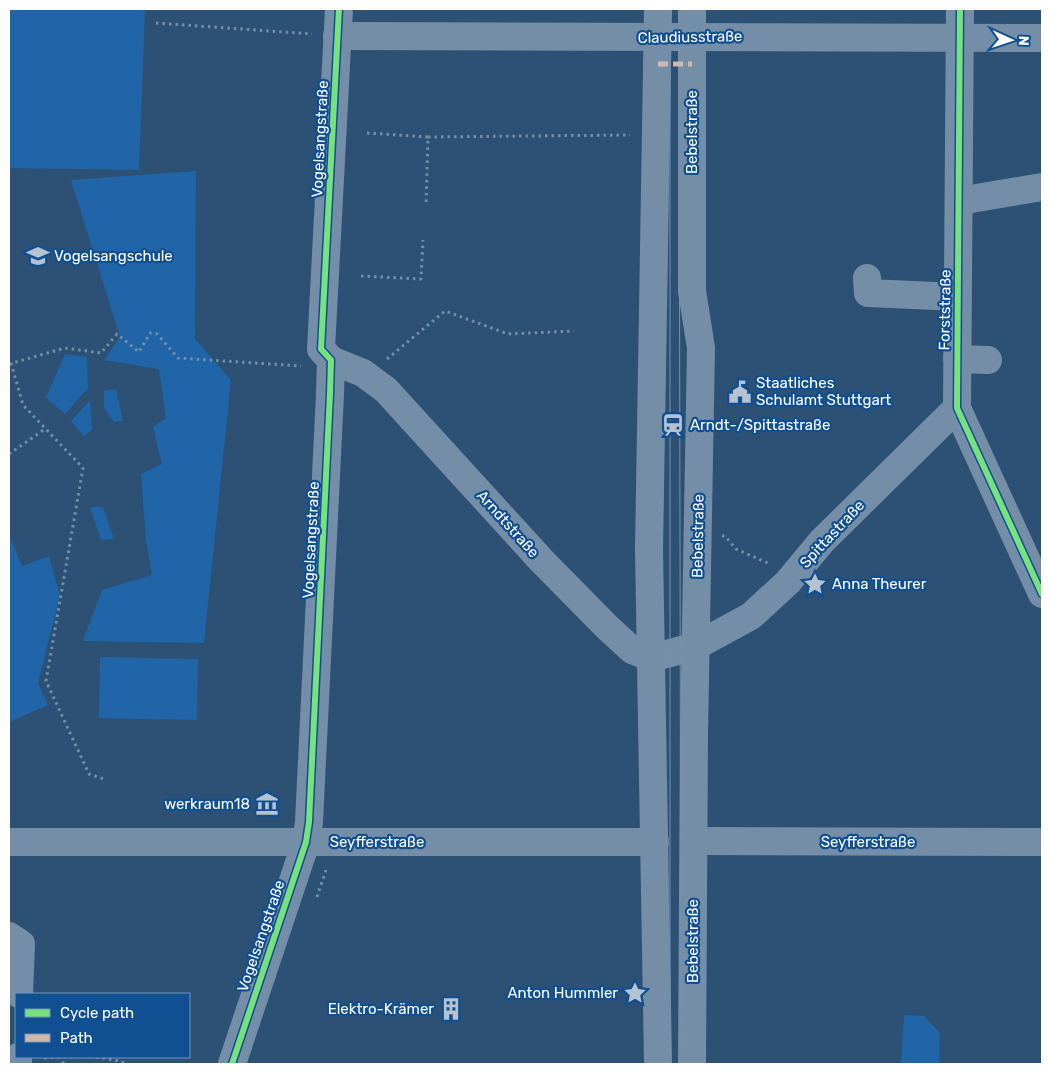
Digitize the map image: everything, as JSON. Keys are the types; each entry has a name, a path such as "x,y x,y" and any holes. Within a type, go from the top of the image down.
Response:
{"street":[{"name":"Vogelsangstraße","path":"232,1064 306,842 331,360 322,349 339,9"},
{"path":"658,9 655,237 650,368 649,550 658,1064"},
{"name":"Bebelstraße","path":"692,9 692,291 701,348 692,1064"},
{"name":"Forststraße","path":"960,9 957,408 1042,594"},
{"name":"Claudiusstraße","path":"338,36 658,37 692,35 1042,38"},
{"path":"959,201 1042,187"},
{"path":"867,278 868,294 958,297"},
{"path":"957,359 988,360"},
{"name":"Arndtstraße","path":"331,360 363,373 386,390 541,560 607,627 632,650 652,658"},
{"name":"Spittastraße","path":"696,646 751,616 788,582 822,541 957,408"},
{"path":"652,658 696,646"},
{"name":"Seyfferstraße","path":"9,842 655,842"},
{"name":"Seyfferstraße","path":"694,842 1042,842"},
{"path":"9,936 21,944 19,993"}],"path":[{"path":"156,22 338,36"},
{"path":"366,133 428,136 633,136"},
{"path":"426,205 428,136"},
{"path":"361,276 421,279 423,240"},
{"path":"384,361 445,311 508,334 574,330"},
{"path":"104,779 89,774 46,680 83,468 24,405 10,364 65,348 101,353 117,334 140,352 150,334 157,334 178,358 302,366"},
{"path":"9,454 45,428"},
{"path":"719,536 725,536 736,550 766,561 769,564"},
{"path":"763,571 776,557"},
{"path":"63,1058 63,1064"},
{"path":"18,1060 98,1058 117,1060 127,1064"}],"shaded area":[{"path":"9,9 145,9 139,170 9,168"},
{"path":"196,171 195,339 231,380 204,643 83,641 102,590 152,575 146,540 141,474 162,464 153,427 166,418 159,369 104,360 120,337 71,180"},
{"path":"65,354 87,357 88,388 65,414 46,398"},
{"path":"116,389 123,421 114,422 104,408 104,391"},
{"path":"90,400 92,430 84,436 71,421"},
{"path":"90,507 103,507 114,539 101,540"},
{"path":"9,535 22,566 49,556 60,595 38,683 48,705 9,722"},
{"path":"100,657 198,659 197,720 99,718"},
{"path":"904,1015 924,1016 940,1033 939,1064 901,1064"}],"tram line":[{"path":"670,9 670,1064"},
{"path":"679,9 681,1064"}],"marked path":[{"path":"658,64 692,64"}],"cycle path":[{"path":"232,1064 306,842 309,822 331,360 321,349 339,9"},
{"path":"960,9 957,408 1042,594"}],"place":[{"name":"Vogelsangschule","path":"38,256"},
{"name":"Staatliches Schulamt Stuttgart","path":"740,392"},
{"name":"Arndt-/Spittastraße","path":"673,425"},
{"name":"Anna Theurer","path":"815,584"},
{"name":"werkraum18","path":"267,804"},
{"name":"Anton Hummler","path":"635,993"},
{"name":"Elektro-Krämer","path":"451,1009"}]}
